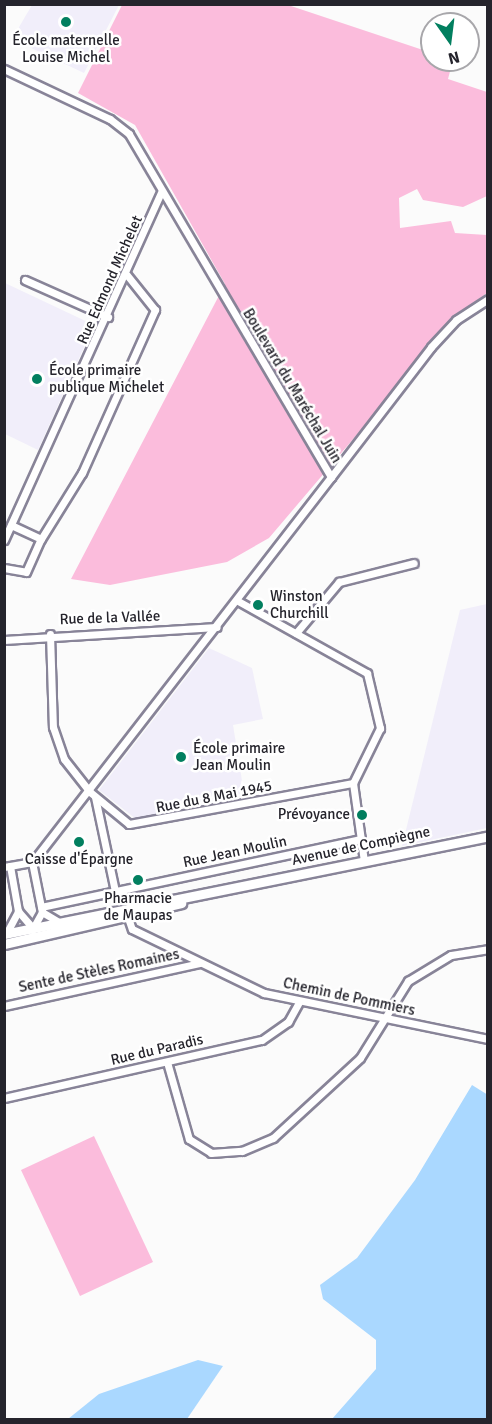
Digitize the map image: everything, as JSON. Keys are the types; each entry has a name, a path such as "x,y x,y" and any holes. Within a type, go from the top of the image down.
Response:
{"main road":[{"name":"Avenue de Compiègne","path":"7,939 52,934 241,887 488,836"},
{"name":"Avenue de Compiègne","path":"7,939 34,928 127,914"}],"street":[{"name":"Boulevard du Maréchal Juin","path":"4,69 110,118 129,134 161,192 332,477 92,794 32,862"},
{"name":"Rue Edmond Michelet","path":"4,540 127,276 161,192"},
{"path":"4,568 26,572 41,539 82,473 155,310 127,276"},
{"path":"25,280 108,316"},
{"path":"332,477 431,347 456,320 488,299"},
{"path":"11,525 41,539"},
{"path":"296,633 339,582 414,563"},
{"path":"238,601 367,673 380,728 353,783 364,861"},
{"name":"Rue de la Vallée","path":"4,640 50,634 218,627"},
{"path":"50,634 56,735 64,759 92,794 115,891"},
{"name":"Rue du 8 Mai 1945","path":"92,794 129,824 145,825 353,783"},
{"name":"Rue Jean Moulin","path":"41,909 115,891 362,839"},
{"path":"34,928 41,909 32,862 7,866 18,911 34,928 52,934"},
{"path":"41,909 60,923"},
{"path":"7,939 18,911"},
{"name":"Chemin de Pommiers","path":"127,914 132,929 199,963 299,1002 488,1040"},
{"path":"168,1062 189,1139 211,1153 242,1151 273,1138 360,1058 408,981 428,966 488,949"},
{"name":"Sente de Stèles Romaines","path":"4,1006 199,963"},
{"name":"Rue du Paradis","path":"4,1098 261,1040 288,1022 299,1002"}],"shaded area":[{"name":"École maternelle Louise Michel","path":"32,5 119,5 84,73 12,39"},
{"path":"122,5 288,5 420,49 420,72 450,72 448,79 487,92 487,196 463,207 423,200 417,189 399,198 400,228 451,221 455,233 487,235 487,293 462,311 269,538 227,562 110,585 71,579 225,284 135,125 78,93"},
{"name":"École primaire publique Michelet","path":"5,283 94,325 38,450 5,434"},
{"path":"487,604 487,828 402,846 460,610"},
{"name":"École primaire Jean Moulin","path":"209,648 252,668 263,719 233,725 244,793 136,819 99,790"},
{"path":"94,1136 153,1262 80,1296 21,1170"}],"water":[{"path":"472,1085 488,1095 487,1419 332,1419 376,1369 376,1340 323,1299 320,1285 357,1258 415,1180"},
{"path":"198,1360 223,1366 187,1419 68,1419 99,1394"}],"place":[{"name":"École maternelle Louise Michel","path":"66,22"},
{"name":"École primaire publique Michelet","path":"37,379"},
{"name":"Winston Churchill","path":"258,605"},
{"name":"École primaire Jean Moulin","path":"181,757"},
{"name":"Prévoyance","path":"362,815"},
{"name":"Caisse d'Épargne","path":"79,842"},
{"name":"Pharmacie de Maupas","path":"138,880"}]}
